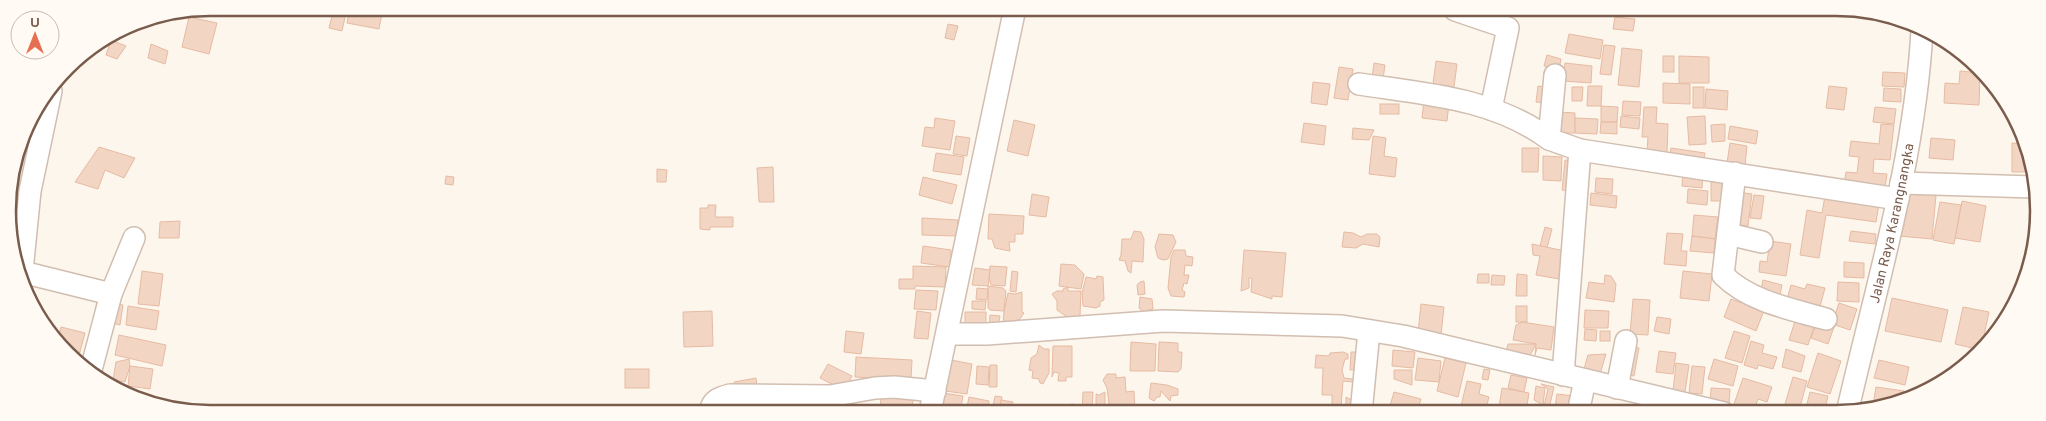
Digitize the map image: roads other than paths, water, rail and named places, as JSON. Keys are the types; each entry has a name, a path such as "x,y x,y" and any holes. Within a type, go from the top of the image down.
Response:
{"street":[{"path":"931,405 948,334 1013,16"},
{"path":"1473,16 1508,28 1491,109"},
{"name":"Jalan Raya Karangnangka","path":"1849,404 1900,191 1920,62 1922,36"},
{"path":"1549,139 1555,75"},
{"path":"1359,84 1449,98 1491,109 1518,118 1549,139 1580,150 1735,173 1900,191 2028,188"},
{"path":"23,259 30,191 48,104"},
{"path":"1563,375 1580,150"},
{"path":"1735,173 1723,274 1735,286 1779,306 1826,318"},
{"path":"1728,234 1762,242"},
{"path":"92,365 111,294 134,238"},
{"path":"28,276 111,294"},
{"path":"948,334 987,334 1163,322 1342,326 1403,336 1618,388 1677,405"},
{"path":"1362,405 1369,331"},
{"path":"1618,388 1626,341"},
{"path":"1580,405 1586,380"},
{"path":"712,405 718,398 730,395 830,396 875,388 894,387 934,391"}]}
